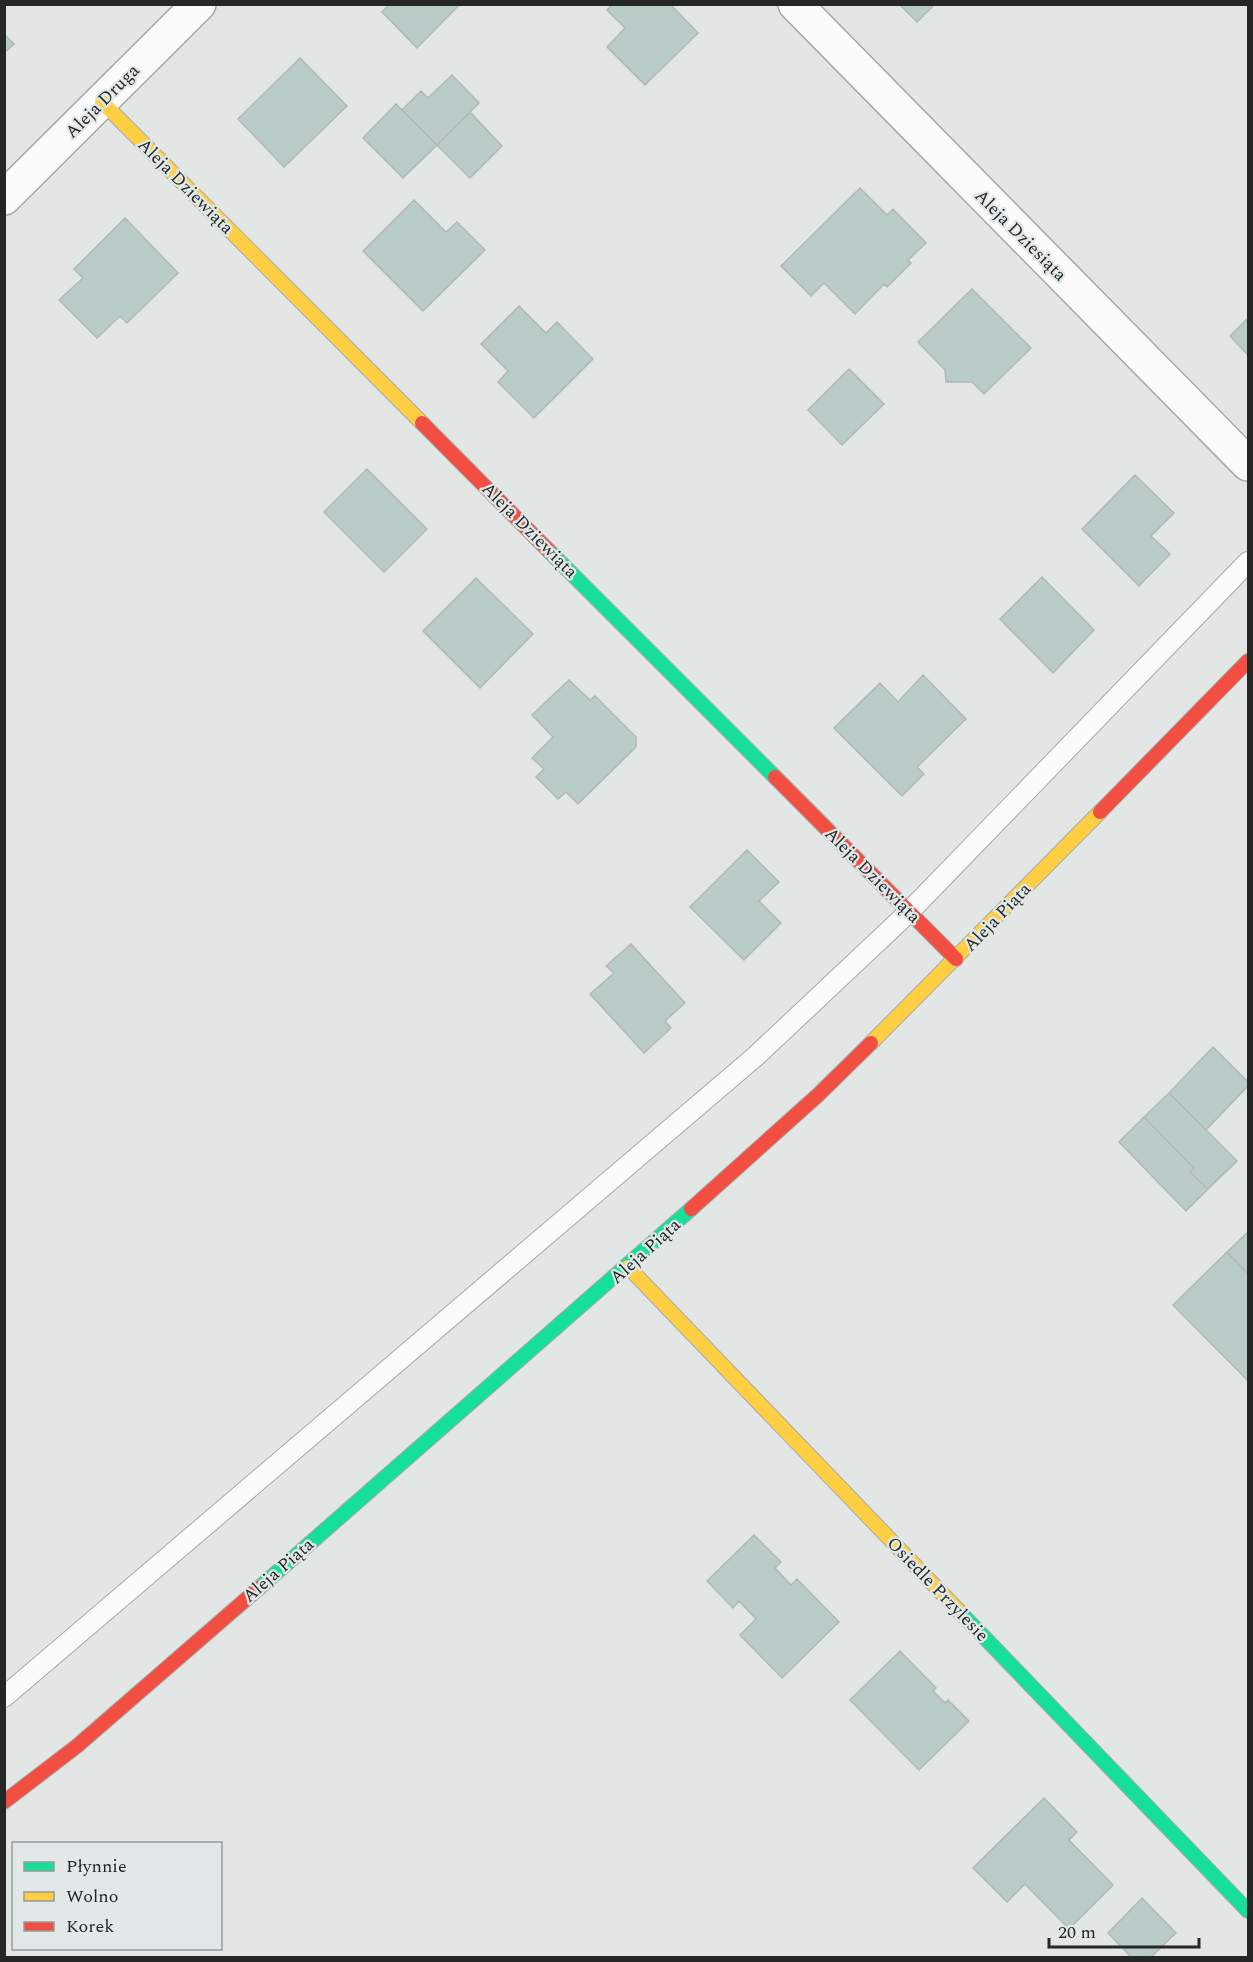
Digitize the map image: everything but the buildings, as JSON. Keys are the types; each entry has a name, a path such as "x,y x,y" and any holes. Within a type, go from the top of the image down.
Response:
{"street":[{"name":"Aleja Druga","path":"4,198 199,4"},
{"name":"Aleja Dziesiąta","path":"795,4 1248,464"},
{"name":"Aleja Dziewiąta","path":"102,102 956,959"},
{"name":"Aleja Piąta","path":"4,1802 77,1746 627,1267 818,1095 956,959 1248,660"},
{"name":"Osiedle Przylesie","path":"627,1267 1248,1911"}],"lane":[{"path":"4,1697 756,1056 909,912 1248,562"}],"traffic: fast":[{"path":"549,551 775,777"},
{"path":"259,1588 691,1209"},
{"path":"958,1610 1248,1911"}],"traffic: slow":[{"path":"102,102 422,423"},
{"path":"871,1043 1100,812"},
{"path":"628,1267 958,1610"}],"traffic: jam":[{"path":"422,423 549,551"},
{"path":"1100,812 1248,661"},
{"path":"775,777 956,959"},
{"path":"691,1209 818,1095 871,1043"},
{"path":"4,1802 77,1746 259,1588"}]}
